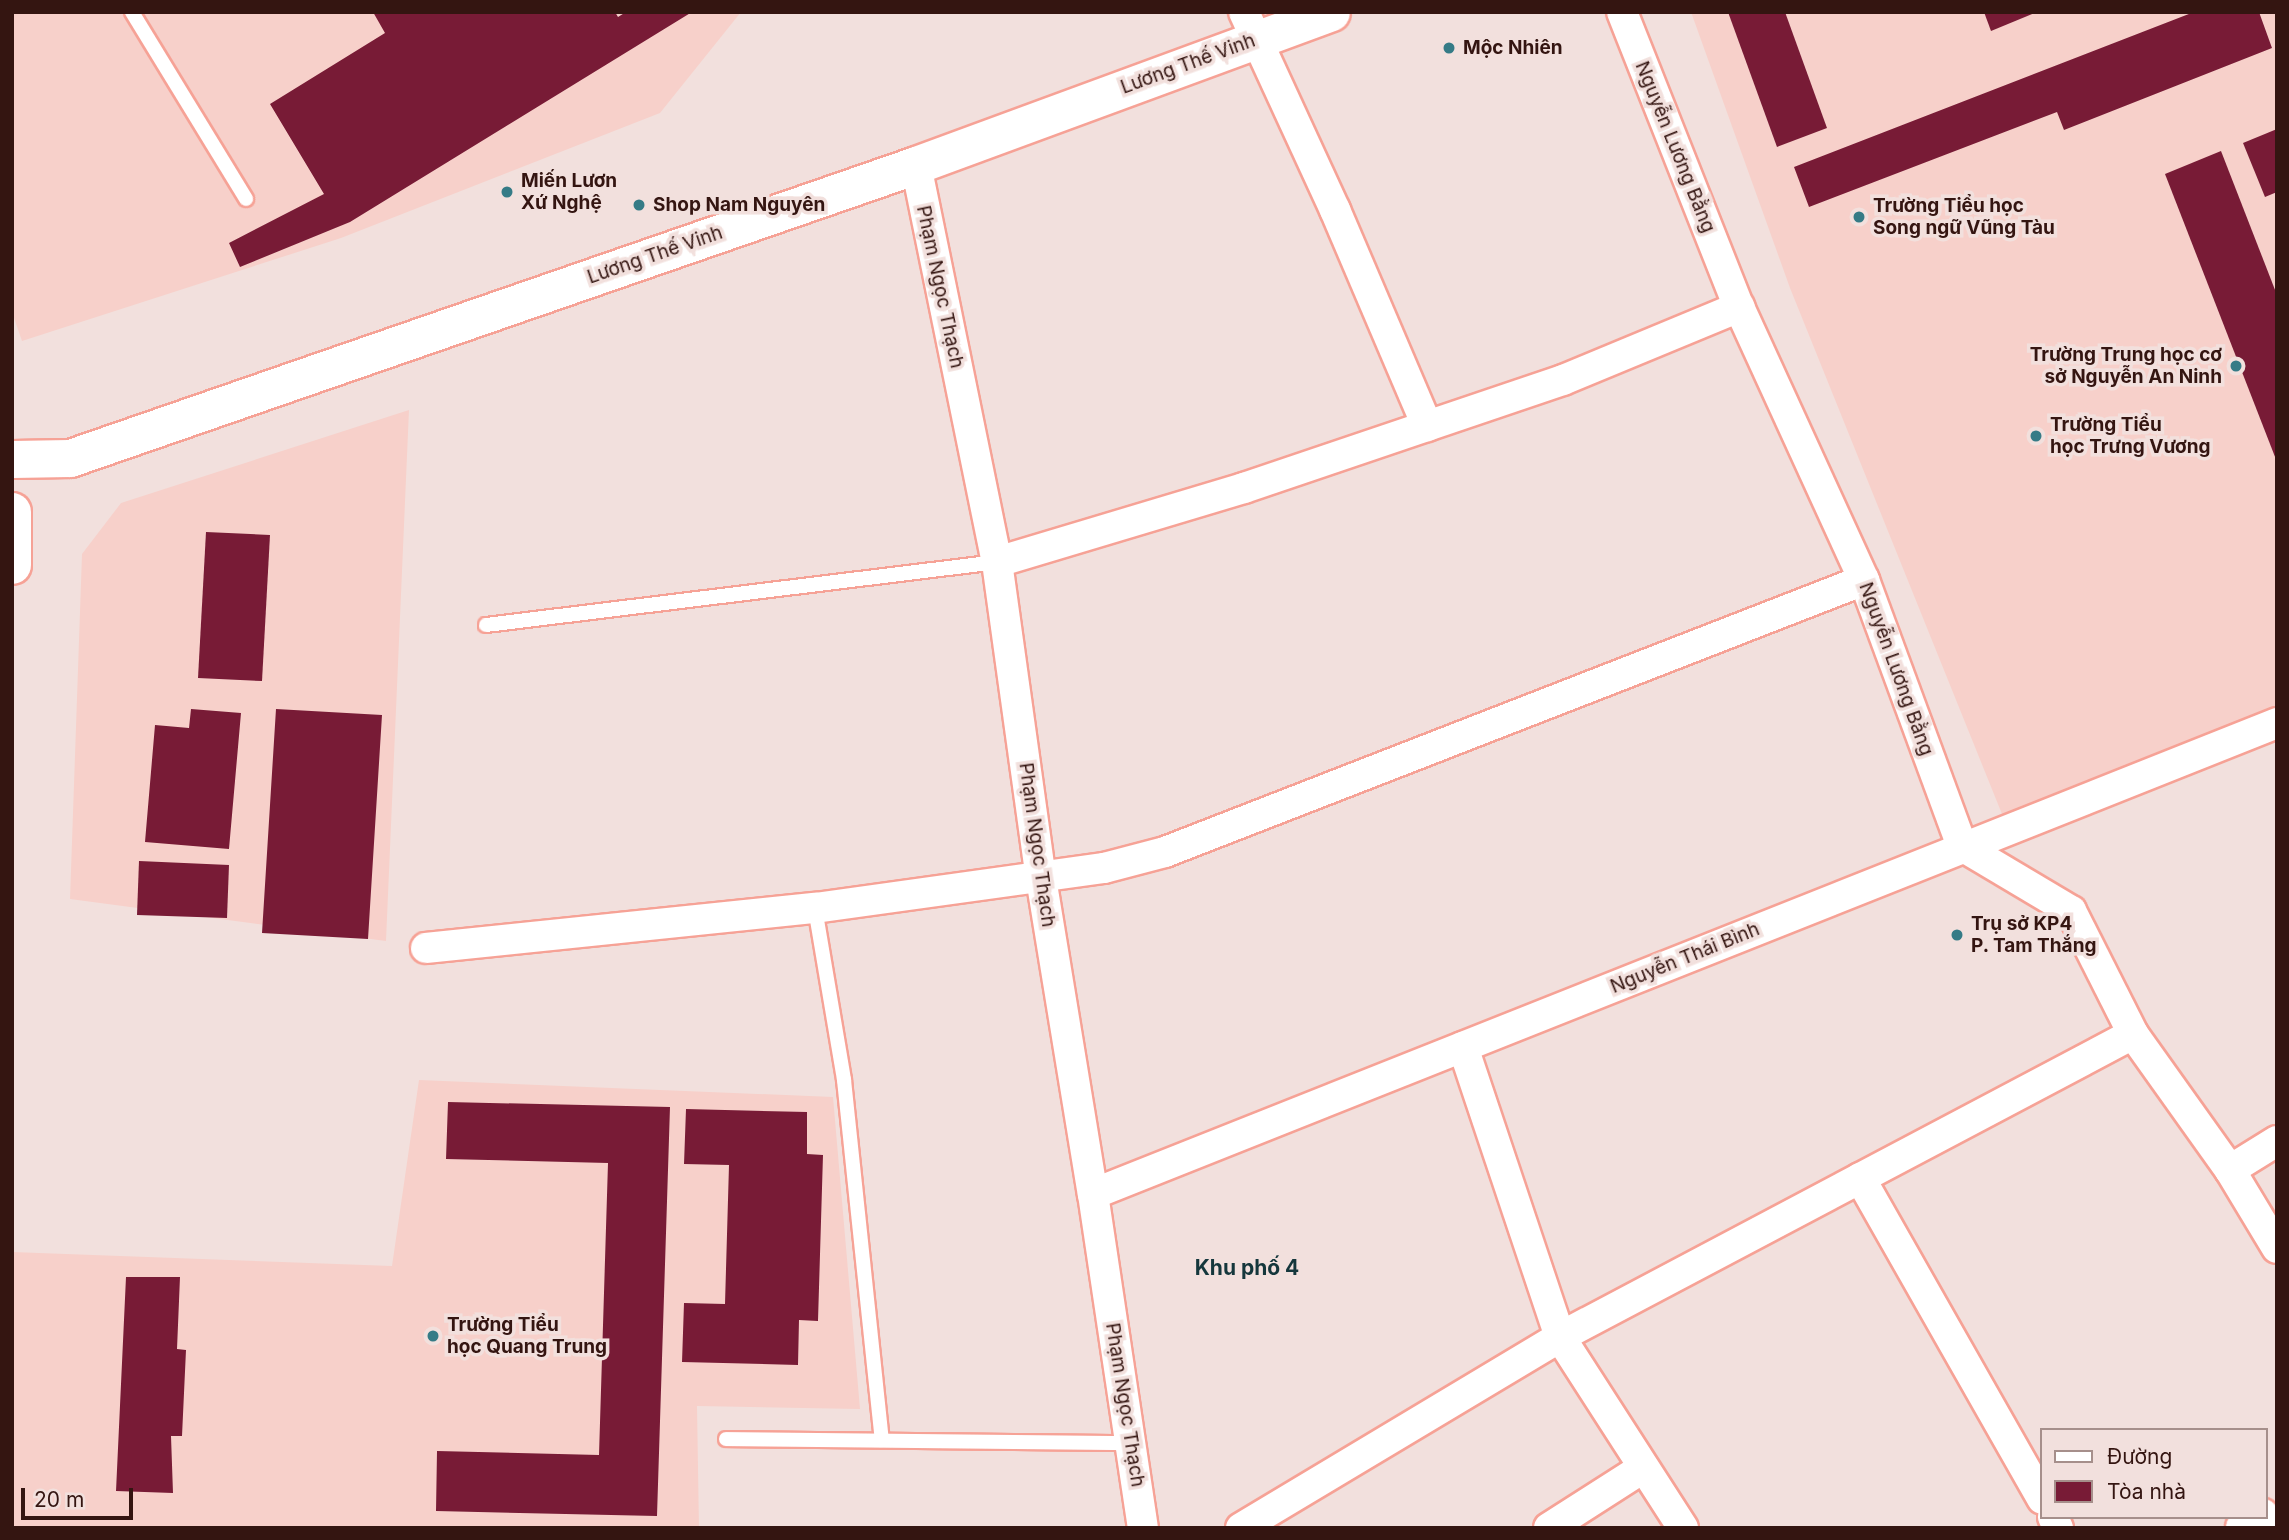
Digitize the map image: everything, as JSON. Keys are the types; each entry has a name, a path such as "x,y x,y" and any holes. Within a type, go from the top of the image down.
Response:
{"main road":[{"path":"12,512 12,565"}],"street":[{"name":"Lương Thế Vinh","path":"12,459 70,458 916,165 1249,26 1331,12"},
{"name":"Nguyễn Lương Bằng","path":"1622,12 1739,307 1864,580 1962,846"},
{"path":"1249,26 1335,210 1427,426"},
{"name":"Phạm Ngọc Thạch","path":"916,165 997,562 1041,878 1093,1194 1143,1528"},
{"path":"997,562 1244,488 1563,380 1739,307"},
{"path":"426,948 814,908 1104,868 1165,852 1864,580"},
{"name":"Nguyễn Thái Bình","path":"1093,1194 1962,846 2037,820 2277,723"},
{"path":"1962,846 2071,911 2133,1034 2230,1170 2277,1248"},
{"path":"1241,1528 1560,1337 2133,1034"},
{"path":"1463,1047 1560,1337 1684,1528"},
{"path":"2230,1170 2277,1141"},
{"path":"1860,1178 2040,1495"},
{"path":"1549,1528 1643,1468"}],"lane":[{"path":"132,12 246,199"},
{"path":"486,625 997,562"},
{"path":"814,908 844,1080 882,1440"},
{"path":"726,1439 1130,1443"}],"shaded area":[{"path":"12,12 741,12 660,113 341,238 22,341 12,312"},
{"path":"1691,12 2277,12 2277,720 2006,824 1790,288"},
{"path":"409,410 386,941 70,899 82,554 121,503"},
{"name":"Trường Tiểu học Quang Trung","path":"419,1080 833,1097 860,1409 697,1406 699,1528 12,1528 12,1252 392,1266"}],"building":[{"path":"373,12 615,12 618,17 626,12 692,12 350,222 240,267 229,243 324,194 270,104 385,33"},
{"path":"1728,12 1785,12 1827,128 1777,147"},
{"path":"1984,12 2037,12 1991,31"},
{"path":"2194,12 2259,12 2272,48 2064,130 2057,112 1809,207 1794,167"},
{"path":"2277,129 2277,192 2265,197 2243,143"},
{"path":"2221,151 2277,295 2277,462 2165,174"},
{"path":"206,532 270,535 262,681 198,678"},
{"path":"191,709 241,713 229,849 145,842 155,725 189,728"},
{"path":"276,709 382,715 368,939 262,933"},
{"path":"139,861 229,865 227,918 137,915"},
{"path":"448,1102 670,1107 657,1516 436,1511 437,1451 599,1455 608,1163 446,1159"},
{"path":"686,1109 807,1112 807,1154 823,1155 818,1321 799,1320 798,1365 682,1362 684,1303 725,1304 729,1165 684,1164"},
{"path":"126,1277 180,1277 177,1349 186,1350 182,1436 171,1436 173,1493 116,1491"}],"place":[{"name":"Mộc Nhiên","path":"1449,48"},
{"name":"Miến Lươn Xứ Nghệ","path":"507,192"},
{"name":"Shop Nam Nguyên","path":"639,205"},
{"name":"Trường Tiểu học Song ngữ Vũng Tàu","path":"1859,217"},
{"name":"Trường Trung học cơ sở Nguyễn An Ninh","path":"2236,366"},
{"name":"Trường Tiểu học Trưng Vương","path":"2036,436"},
{"name":"Trụ sở KP4 P. Tam Thắng","path":"1957,935"},
{"name":"Trường Tiểu học Quang Trung","path":"433,1336"}],"district":[{"name":"Khu phố 4","path":"1247,1268"}]}
